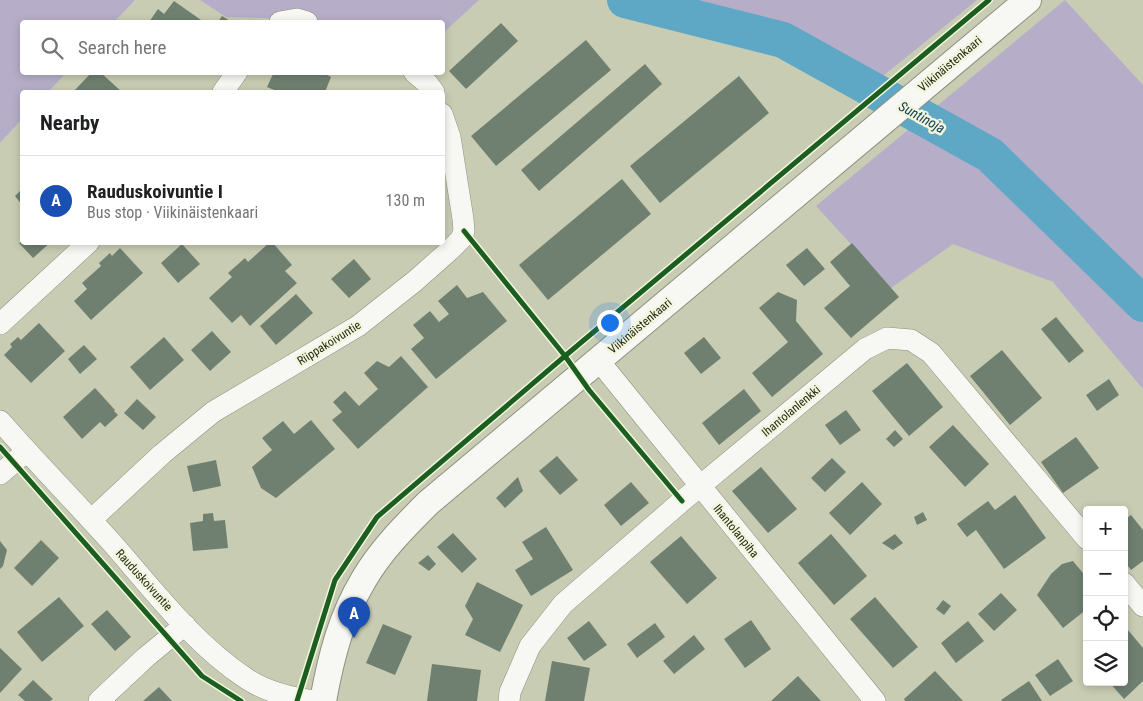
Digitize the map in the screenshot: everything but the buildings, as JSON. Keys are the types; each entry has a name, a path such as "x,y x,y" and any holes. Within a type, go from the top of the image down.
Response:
{"street":[{"name":"Viikinäistenkaari","path":"323,701 332,654 345,616 364,578 393,540 428,503 1028,0"},
{"path":"224,90 236,75"},
{"path":"418,75 432,90"},
{"name":"Riippakoivuntie","path":"91,520 162,454 213,412 358,326 415,281 461,238 464,231 463,220 450,137 445,123"},
{"path":"0,324 86,245"},
{"name":"Ihantolanlenkki","path":"509,701 510,692 530,646 563,604 865,349 887,338 911,340 930,353 1083,534"},
{"name":"Ihantolanpiha","path":"599,361 876,701"},
{"name":"Rauduskoivuntie","path":"0,421 185,625 223,661 248,679 273,692 297,699 315,701"},
{"path":"0,474 27,451"},
{"path":"1128,588 1143,606"},
{"path":"99,701 146,657 185,625"}],"shaded area":[{"path":"0,0 135,0 116,20 20,20 20,75 64,75 50,90 20,90 20,121 0,143"},
{"path":"200,0 479,0 445,31 445,20 300,20 226,17"},
{"path":"678,0 977,0 883,76 784,28"},
{"path":"1065,0 1143,85 1143,389 1053,282 953,244 891,288 816,206"}],"waterway":[{"name":"Suntinoja","path":"625,0 783,40 990,155 1143,304"}],"cycle path":[{"path":"297,701 335,580 377,517 565,356 989,0"},
{"path":"464,231 565,356 589,390 682,501"},
{"path":"0,447 202,676 241,701"}],"place":[{"name":"Rauduskoivuntie I","path":"354,638"}]}
